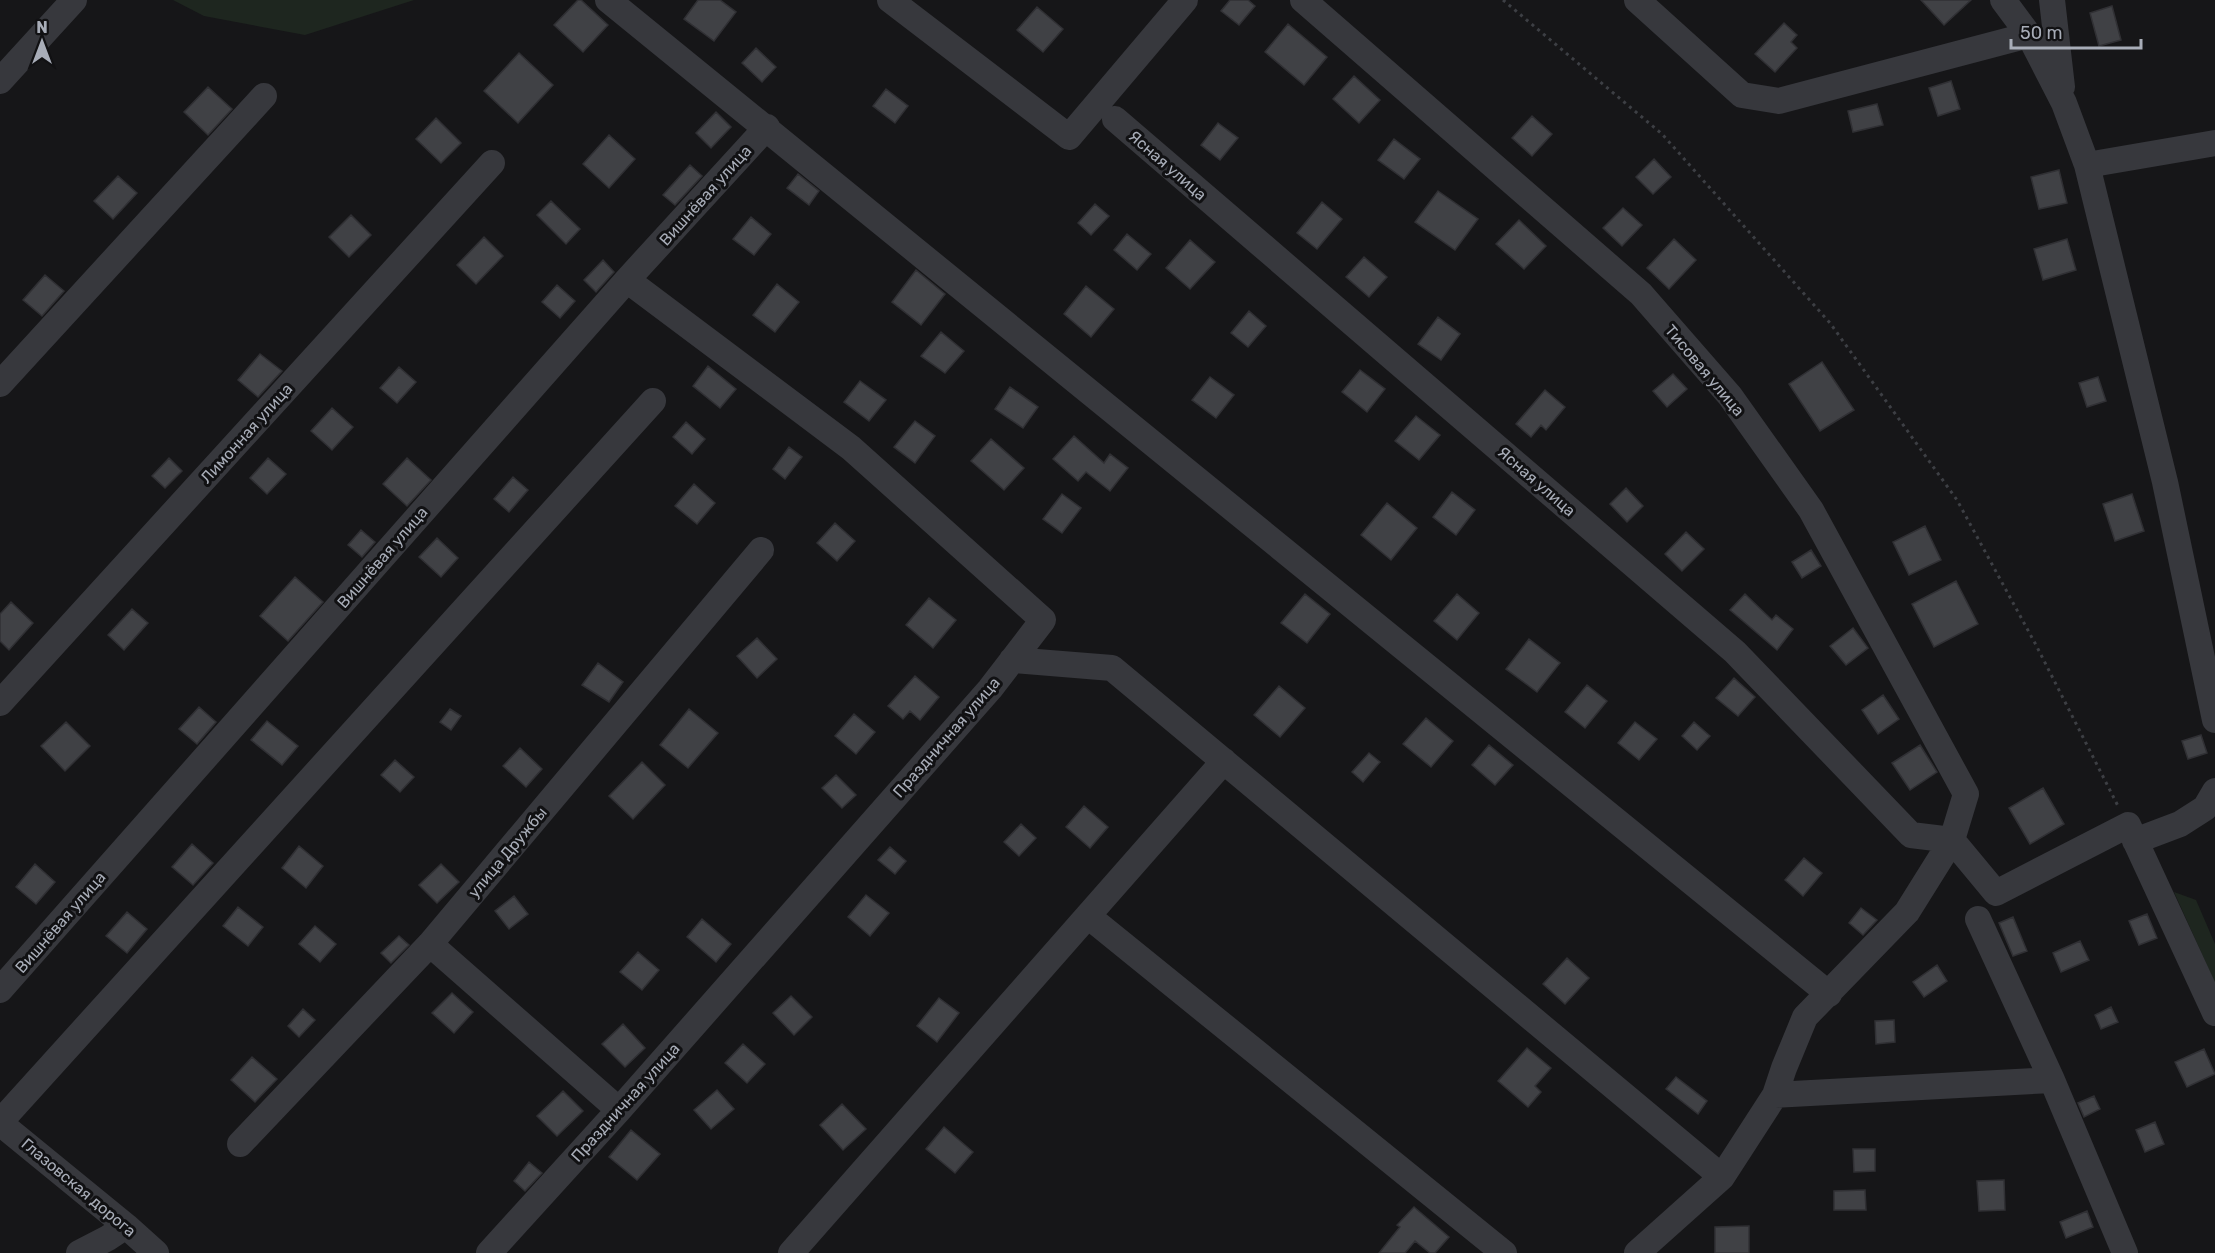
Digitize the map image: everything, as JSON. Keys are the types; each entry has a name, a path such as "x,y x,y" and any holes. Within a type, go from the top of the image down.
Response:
{"street":[{"path":"0,81 74,0"},
{"path":"608,0 767,127 1829,994"},
{"path":"890,0 1069,137 1185,0"},
{"name":"Тисовая улица","path":"1303,0 1641,294 1730,396 1811,510 1966,794 1952,840 1907,912 1805,1017 1775,1095 1722,1177 1637,1253"},
{"path":"1637,0 1742,95 1779,101 2029,36"},
{"path":"2003,0 2029,36 2064,102 2087,165 2165,482 2215,720"},
{"path":"2052,0 2064,102"},
{"path":"0,384 264,96"},
{"name":"Ясная улица","path":"1115,119 1735,651 1911,835 1952,840"},
{"name":"Вишнёвая улица","path":"0,990 627,280 767,127"},
{"path":"2087,165 2215,143"},
{"name":"Лимонная улица","path":"0,703 492,163"},
{"name":"Праздничная улица","path":"489,1253 619,1110 990,689 1043,620 851,448 627,280"},
{"path":"0,1122 653,400"},
{"name":"улица Дружбы","path":"240,1144 430,944 761,550"},
{"path":"1012,660 1112,668 1722,1177"},
{"path":"791,1253 1224,761"},
{"path":"1952,840 1996,893 2131,833 2180,824 2205,808 2215,790"},
{"path":"2131,833 2215,1013"},
{"path":"1088,916 1504,1253"},
{"path":"1978,919 2052,1080 2125,1253"},
{"path":"430,944 619,1110"},
{"path":"1775,1095 2052,1080"},
{"name":"Глазовская дорога","path":"0,1122 156,1253"},
{"path":"79,1253 108,1239 126,1226"}],"path":[{"path":"1503,0 1662,134 1830,323 1957,500 2036,645 2131,833"}],"shaded area":[{"path":"173,0 414,0 305,35 204,16"},
{"path":"2174,892 2196,900 2215,944 2215,983"}],"building":[{"path":"578,0 581,0 608,25 583,52 554,25"},
{"path":"698,0 720,0 736,12 714,41 684,19"},
{"path":"1230,0 1248,0 1255,6 1239,25 1221,11"},
{"path":"1921,0 1971,0 1944,25"},
{"path":"2112,6 2121,40 2099,46 2090,13"},
{"path":"1037,7 1063,29 1043,52 1017,30"},
{"path":"1784,23 1797,35 1791,42 1797,48 1775,72 1755,54"},
{"path":"1288,24 1327,57 1304,85 1265,52"},
{"path":"756,48 776,67 762,82 742,63"},
{"path":"519,53 553,85 518,123 484,91"},
{"path":"1354,76 1380,100 1359,123 1333,99"},
{"path":"1951,81 1960,109 1938,116 1929,88"},
{"path":"208,87 232,109 208,135 184,112"},
{"path":"886,89 908,106 895,123 873,106"},
{"path":"1877,104 1883,125 1853,132 1848,111"},
{"path":"716,112 731,127 711,148 696,133"},
{"path":"1532,116 1552,134 1532,156 1512,138"},
{"path":"436,118 461,143 441,163 416,139"},
{"path":"1218,123 1238,138 1220,160 1201,145"},
{"path":"609,135 635,159 609,188 583,164"},
{"path":"1394,139 1420,159 1404,179 1378,160"},
{"path":"1654,159 1671,177 1653,194 1636,177"},
{"path":"690,165 702,176 675,205 663,195"},
{"path":"2059,170 2067,203 2039,209 2031,177"},
{"path":"798,174 819,191 809,205 787,188"},
{"path":"118,176 137,193 113,219 94,201"},
{"path":"1438,191 1478,219 1455,250 1415,222"},
{"path":"551,201 580,229 566,244 537,215"},
{"path":"1322,202 1342,219 1317,249 1297,233"},
{"path":"1095,204 1109,216 1091,235 1078,223"},
{"path":"1623,208 1642,225 1622,246 1603,228"},
{"path":"351,215 371,235 349,257 329,237"},
{"path":"751,217 771,234 754,255 733,239"},
{"path":"1519,220 1546,246 1524,269 1496,244"},
{"path":"1127,234 1151,254 1137,270 1114,250"},
{"path":"484,237 503,256 476,284 457,265"},
{"path":"1674,239 1696,260 1669,289 1647,268"},
{"path":"2067,239 2076,270 2043,280 2034,249"},
{"path":"1190,240 1215,262 1190,289 1166,268"},
{"path":"1364,257 1387,277 1369,297 1346,277"},
{"path":"603,260 614,272 596,292 584,280"},
{"path":"916,270 945,294 921,325 892,302"},
{"path":"45,275 64,291 42,316 23,300"},
{"path":"777,284 799,302 775,332 753,315"},
{"path":"557,285 575,301 560,318 542,302"},
{"path":"1086,286 1114,309 1091,337 1064,314"},
{"path":"1249,311 1266,326 1248,347 1231,333"},
{"path":"1438,317 1460,334 1441,360 1418,344"},
{"path":"941,332 964,351 945,373 921,356"},
{"path":"260,354 282,371 258,397 238,380"},
{"path":"1822,362 1854,410 1820,431 1789,384"},
{"path":"708,366 736,389 720,408 693,386"},
{"path":"399,367 416,382 397,403 380,388"},
{"path":"1360,370 1385,389 1367,412 1342,392"},
{"path":"1673,374 1687,389 1667,407 1653,391"},
{"path":"1210,377 1234,395 1216,418 1192,400"},
{"path":"2098,377 2106,401 2087,407 2079,383"},
{"path":"860,381 886,400 869,421 844,402"},
{"path":"1010,387 1038,407 1023,428 995,409"},
{"path":"1545,390 1565,407 1546,430 1541,425 1531,437 1516,424"},
{"path":"332,408 353,427 332,450 311,431"},
{"path":"1416,416 1440,435 1419,460 1395,441"},
{"path":"915,421 935,436 915,463 894,447"},
{"path":"686,422 705,439 692,454 673,437"},
{"path":"1074,436 1104,463 1110,454 1128,468 1110,491 1086,472 1078,481 1053,459"},
{"path":"991,439 1024,468 1004,490 971,461"},
{"path":"789,447 802,457 785,479 773,469"},
{"path":"169,458 182,471 165,488 152,476"},
{"path":"268,458 286,474 267,494 250,478"},
{"path":"407,458 431,480 407,506 383,484"},
{"path":"513,477 528,490 509,512 494,499"},
{"path":"694,484 715,503 697,524 675,506"},
{"path":"1626,488 1643,506 1627,522 1610,504"},
{"path":"1452,492 1475,510 1456,535 1433,517"},
{"path":"1062,494 1081,508 1062,533 1043,519"},
{"path":"2132,494 2144,531 2115,541 2103,504"},
{"path":"1387,503 1417,528 1391,560 1361,535"},
{"path":"835,523 855,541 837,561 817,543"},
{"path":"1925,526 1941,560 1909,575 1893,542"},
{"path":"361,530 375,542 362,557 348,545"},
{"path":"1686,532 1704,549 1682,571 1665,554"},
{"path":"437,538 458,558 441,577 419,557"},
{"path":"1811,550 1821,566 1802,578 1792,562"},
{"path":"295,577 323,602 288,641 260,616"},
{"path":"1956,581 1978,624 1934,647 1912,604"},
{"path":"1305,594 1330,614 1307,643 1281,623"},
{"path":"1457,594 1479,613 1457,640 1434,621"},
{"path":"1745,594 1772,620 1776,615 1793,629 1777,650 1730,610"},
{"path":"929,598 956,620 933,648 906,625"},
{"path":"11,602 33,623 9,650 0,641 0,614"},
{"path":"132,609 148,623 124,650 108,635"},
{"path":"1853,628 1868,648 1846,665 1830,646"},
{"path":"757,638 777,659 757,678 737,656"},
{"path":"1529,639 1560,663 1537,692 1506,669"},
{"path":"598,663 623,682 609,702 582,685"},
{"path":"915,676 939,697 920,720 910,711 903,719 888,706"},
{"path":"1734,678 1755,697 1738,716 1716,698"},
{"path":"1587,685 1607,701 1585,728 1565,712"},
{"path":"1279,686 1305,708 1280,737 1254,715"},
{"path":"1883,695 1899,719 1878,734 1862,710"},
{"path":"199,707 216,722 197,744 179,729"},
{"path":"450,709 461,716 451,730 440,722"},
{"path":"689,709 718,733 688,768 660,745"},
{"path":"854,714 875,732 856,754 835,736"},
{"path":"1426,718 1453,741 1431,767 1403,744"},
{"path":"267,721 298,746 282,765 251,740"},
{"path":"66,722 90,746 65,771 41,746"},
{"path":"1635,722 1657,739 1639,760 1618,743"},
{"path":"1694,722 1710,736 1697,750 1682,736"},
{"path":"2201,735 2207,753 2188,759 2182,741"},
{"path":"1489,745 1513,765 1495,785 1472,765"},
{"path":"1920,745 1937,772 1910,790 1892,763"},
{"path":"520,748 542,769 526,787 503,766"},
{"path":"1369,753 1380,762 1363,782 1352,772"},
{"path":"395,760 414,777 400,792 381,775"},
{"path":"642,762 665,785 633,819 609,796"},
{"path":"836,775 856,795 842,808 822,788"},
{"path":"2043,788 2064,824 2030,844 2009,808"},
{"path":"1084,806 1108,827 1090,848 1066,827"},
{"path":"1021,824 1036,838 1019,856 1004,842"},
{"path":"192,844 213,863 193,885 172,867"},
{"path":"299,846 323,866 306,888 282,868"},
{"path":"890,847 906,861 895,874 878,860"},
{"path":"1804,858 1822,873 1803,896 1785,880"},
{"path":"35,864 55,882 36,904 16,887"},
{"path":"441,864 459,882 437,903 419,885"},
{"path":"866,895 889,913 870,936 848,917"},
{"path":"514,896 528,914 509,929 495,911"},
{"path":"238,907 263,927 248,946 223,926"},
{"path":"1861,908 1877,920 1863,935 1849,923"},
{"path":"127,912 147,929 127,953 106,936"},
{"path":"2147,914 2157,938 2139,945 2129,921"},
{"path":"2013,917 2027,951 2013,956 1999,923"},
{"path":"702,919 731,944 716,962 687,937"},
{"path":"315,926 336,944 320,962 299,944"},
{"path":"399,936 409,945 391,963 381,953"},
{"path":"2080,941 2089,960 2061,972 2053,953"},
{"path":"638,952 659,970 642,990 620,972"},
{"path":"1567,958 1589,978 1565,1004 1543,984"},
{"path":"1937,965 1947,981 1924,997 1913,982"},
{"path":"452,993 473,1012 454,1033 432,1013"},
{"path":"791,996 812,1017 794,1035 773,1013"},
{"path":"939,998 959,1013 937,1042 917,1026"},
{"path":"2111,1007 2118,1022 2101,1029 2095,1015"},
{"path":"303,1009 315,1020 299,1037 288,1026"},
{"path":"1894,1020 1895,1042 1876,1044 1875,1021"},
{"path":"623,1024 645,1048 625,1067 602,1044"},
{"path":"743,1044 765,1064 747,1083 725,1063"},
{"path":"1527,1048 1551,1068 1535,1086 1541,1092 1528,1107 1498,1081"},
{"path":"2204,1049 2215,1074 2187,1087 2175,1062"},
{"path":"252,1057 277,1079 255,1102 231,1080"},
{"path":"1676,1077 1707,1101 1698,1114 1666,1089"},
{"path":"717,1090 734,1109 711,1129 694,1110"},
{"path":"563,1091 583,1111 557,1136 537,1116"},
{"path":"2094,1096 2100,1109 2084,1117 2078,1103"},
{"path":"842,1104 866,1129 843,1150 820,1125"},
{"path":"2155,1122 2164,1144 2145,1152 2136,1130"},
{"path":"944,1127 973,1152 955,1173 926,1149"},
{"path":"631,1130 660,1154 637,1180 609,1157"},
{"path":"1853,1149 1875,1149 1875,1171 1854,1172"},
{"path":"529,1162 542,1173 525,1191 514,1181"},
{"path":"2004,1180 2005,1210 1979,1211 1977,1181"},
{"path":"1865,1190 1866,1210 1834,1210 1834,1191"},
{"path":"1414,1207 1449,1237 1435,1253 1430,1253 1415,1241 1405,1253 1379,1253 1400,1227 1397,1225"},
{"path":"2087,1211 2093,1227 2066,1238 2060,1222"},
{"path":"1749,1226 1749,1253 1715,1253 1715,1227"}]}
